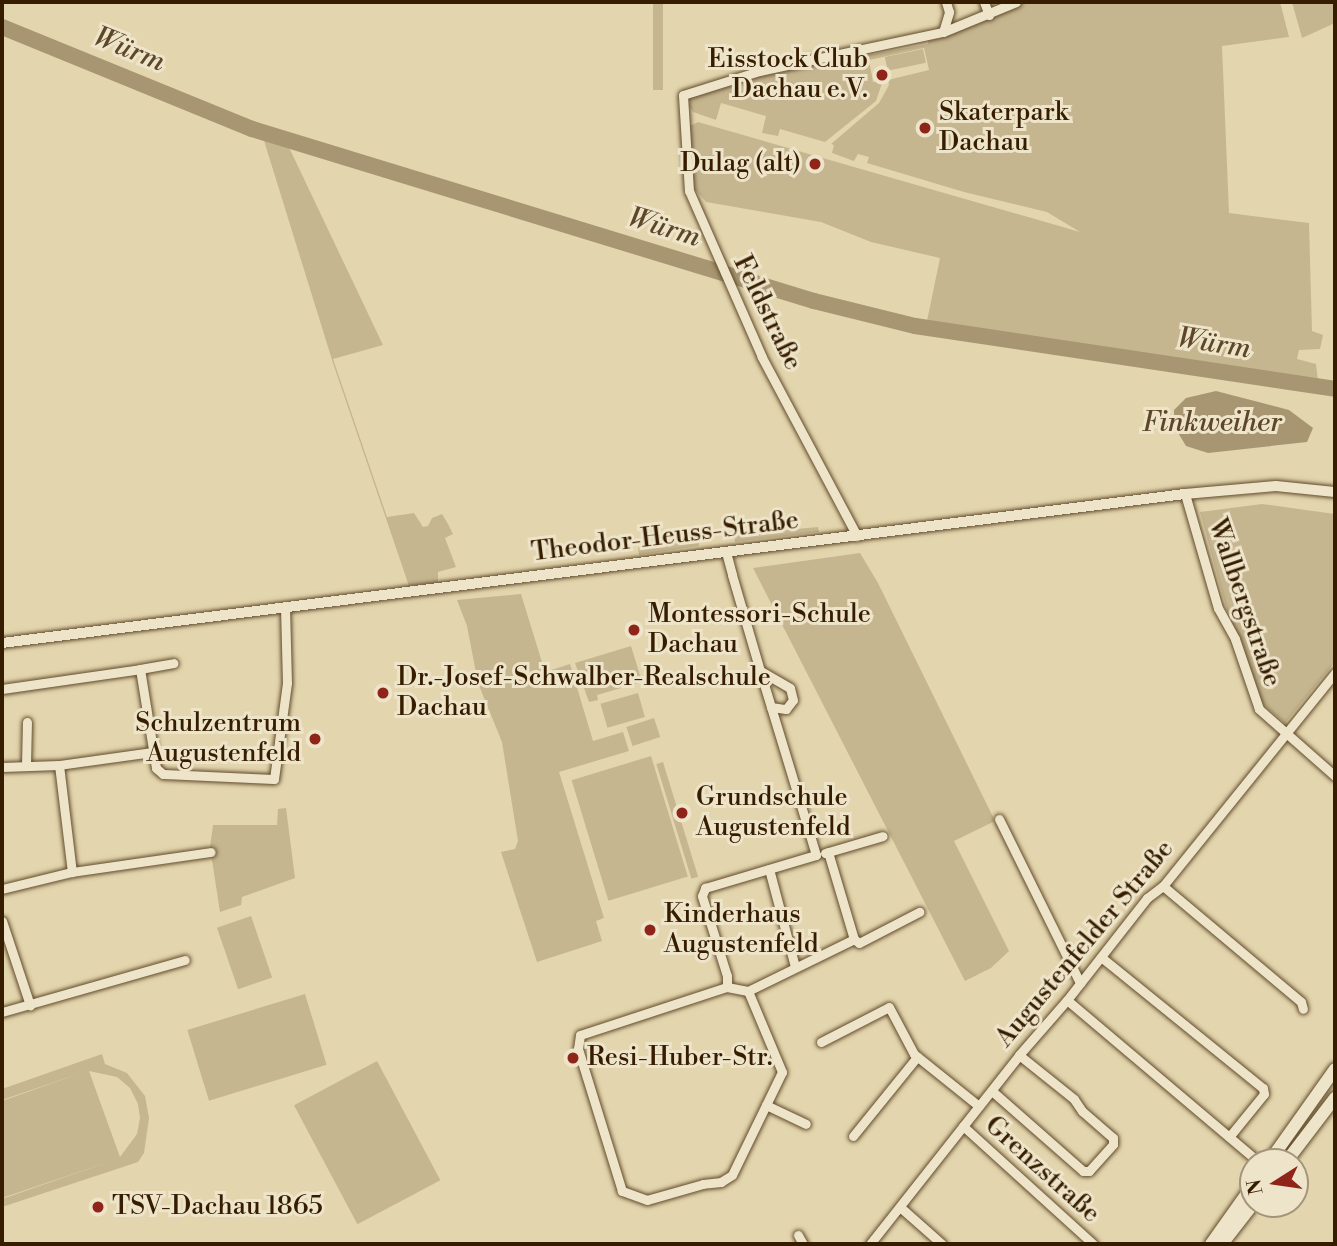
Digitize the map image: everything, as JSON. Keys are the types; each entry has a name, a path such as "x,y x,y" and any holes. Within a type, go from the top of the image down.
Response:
{"main road":[{"path":"1279,1148 1335,1069"},
{"path":"1297,1148 1335,1098"},
{"path":"1211,1244 1239,1205"},
{"path":"1222,1244 1242,1218"}],"street":[{"path":"943,32 949,12 946,2"},
{"path":"984,2 989,15"},
{"path":"943,32 1016,2"},
{"name":"Feldstraße","path":"857,536 762,357 690,191 682,116 683,95 759,71 943,32"},
{"name":"Theodor-Heuss-Straße","path":"2,643 1185,494 1276,486 1335,492"},
{"name":"Wallbergstraße","path":"1185,494 1218,608 1235,639 1259,709 1335,776"},
{"path":"726,552 816,855"},
{"path":"140,669 156,768 163,774 274,779 287,683 285,608"},
{"path":"2,689 173,663"},
{"path":"760,671 784,684 793,694 793,700 786,709 771,707"},
{"name":"Augustenfelder Straße","path":"870,1244 1019,1055 1067,1000 1147,898 1163,886 1335,673"},
{"path":"26,765 27,722"},
{"path":"2,767 59,765 153,752"},
{"path":"59,765 72,872"},
{"path":"999,819 1080,983"},
{"path":"727,987 727,976 703,891 705,888 883,836"},
{"path":"2,889 72,872 211,852"},
{"path":"828,852 854,939 859,943 919,912"},
{"path":"769,869 795,967"},
{"path":"1163,886 1301,1002 1303,1009"},
{"path":"2,920 30,1005"},
{"path":"748,991 782,1072 732,1175 721,1182 647,1199 622,1191 578,1049 580,1035 727,987 748,991 854,939"},
{"path":"1101,957 1263,1088 1264,1094 1229,1137"},
{"path":"2,1012 185,960"},
{"path":"1067,1000 1242,1148"},
{"path":"821,1041 890,1007 917,1057 979,1106"},
{"path":"992,1091 1083,1171 1089,1171 1114,1144 1113,1138 1082,1111 1074,1099 1019,1055"},
{"path":"853,1136 917,1057"},
{"path":"766,1105 806,1124"},
{"name":"Grenzstraße","path":"963,1126 1093,1244"},
{"path":"900,1207 942,1244"},
{"path":"798,1235 803,1244"}],"shaded area":[{"path":"653,2 663,2 663,90 653,90"},
{"path":"1026,2 1280,2 1289,37 1222,46 1229,213 1309,223 1312,331 1323,335 1320,349 1299,350 1297,359 1316,364 1318,381 927,321 940,258 871,242 821,222 706,202 694,188 688,127 698,122 1080,232 1047,212 964,192 867,163 869,157 858,154 854,161 832,153 834,145 831,144 879,103 889,85 888,80 929,70 924,48 869,60 873,82 882,80 876,101 825,142 780,129 778,136 762,133 766,116 721,103 716,120 693,112 689,106 691,96 778,72 928,44 928,39 991,19"},
{"path":"1292,2 1335,2 1335,23 1302,38"},
{"path":"923,49 926,63 888,71 885,57"},
{"path":"261,131 285,139 383,345 333,359 387,517 414,513 423,527 428,526 432,518 442,514 453,534 445,538 456,567 438,572 438,583 409,586 333,363"},
{"path":"1262,504 1335,514 1335,662 1285,723 1261,702 1239,637 1228,614 1200,512"},
{"path":"818,527 819,532 735,542 734,535"},
{"path":"698,540 699,546 639,555 638,547"},
{"path":"860,553 878,583 995,821 954,841 1009,951 991,968 965,981 753,568"},
{"path":"521,594 545,672 570,664 593,741 623,732 629,751 559,772 604,918 596,921 602,941 537,962 501,852 515,849 518,841 502,742 478,683 467,626 457,600"},
{"path":"631,646 642,682 597,695 598,700 589,702 575,663"},
{"path":"638,693 645,717 607,728 601,704"},
{"path":"654,718 660,737 633,746 626,727"},
{"path":"651,756 688,876 608,901 572,780"},
{"path":"663,762 698,877 691,879 656,764"},
{"path":"286,808 295,878 242,897 241,905 220,912 210,847 213,825 277,825 278,809"},
{"path":"251,916 272,977 238,989 217,928"},
{"path":"305,994 327,1065 209,1101 187,1030"},
{"path":"102,1054 105,1064 127,1073 145,1096 149,1118 144,1153 138,1162 2,1207 2,1199 114,1160 2,1198 2,1101 84,1072 2,1100 2,1089","holes":["89,1071 117,1077 130,1088 138,1104 140,1118 137,1134 120,1157"]},
{"path":"377,1061 440,1180 357,1224 294,1105"}],"water":[{"name":"Finkweiher","path":"1216,391 1289,410 1313,428 1307,442 1208,453 1186,446 1174,426 1174,410 1186,398"}],"waterway":[{"name":"Würm","path":"2,27 252,129 814,301 915,326 1335,389"}],"place":[{"name":"Eisstock Club Dachau e.V.","path":"882,75"},
{"name":"Skaterpark Dachau","path":"925,128"},
{"name":"Dulag (alt)","path":"815,164"},
{"name":"Montessori-Schule Dachau","path":"634,630"},
{"name":"Dr.-Josef-Schwalber-Realschule Dachau","path":"383,693"},
{"name":"Schulzentrum Augustenfeld","path":"315,739"},
{"name":"Grundschule Augustenfeld","path":"682,813"},
{"name":"Kinderhaus Augustenfeld","path":"650,930"},
{"name":"Resi-Huber-Str.","path":"573,1058"},
{"name":"TSV-Dachau 1865","path":"98,1207"}]}
